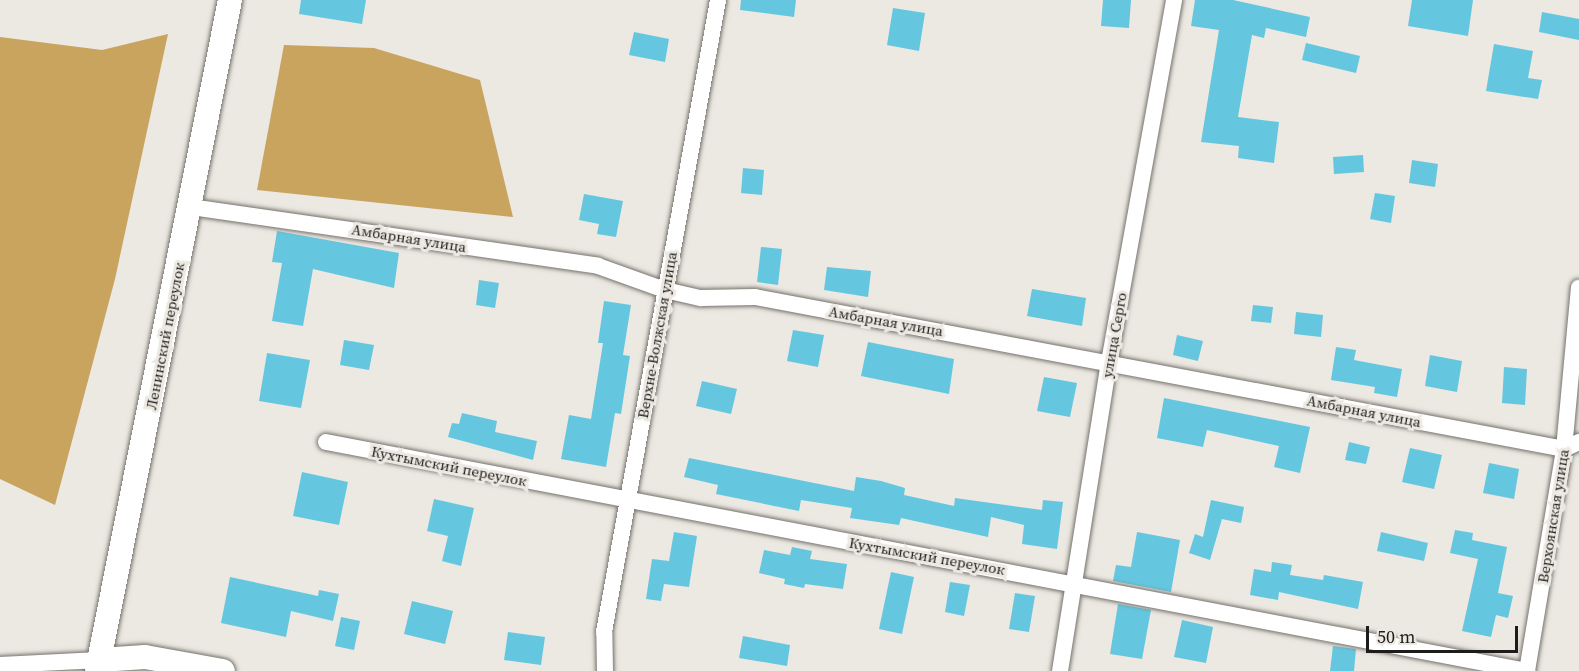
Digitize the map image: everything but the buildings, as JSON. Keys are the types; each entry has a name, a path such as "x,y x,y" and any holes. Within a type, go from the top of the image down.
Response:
{"main road":[{"name":"Ленинский переулок","path":"98,665 191,207 230,0"},
{"path":"98,665 145,657 223,671"}],"street":[{"name":"Верхне-Волжская улица","path":"605,671 604,632 626,501 718,0"},
{"name":"улица Серго","path":"1060,671 1109,362 1174,0"},
{"name":"Амбарная улица","path":"191,207 598,266 665,290 701,298 754,297 1572,445"},
{"name":"Верхоянская улица","path":"1527,671 1572,445 1579,288"},
{"name":"Кухтымский переулок","path":"326,442 1527,671"},
{"path":"0,665 98,665"}],"shaded area":[{"path":"168,34 115,279 55,505 0,479 0,37 102,50"},
{"path":"284,45 374,48 480,80 513,217 257,190"}]}
